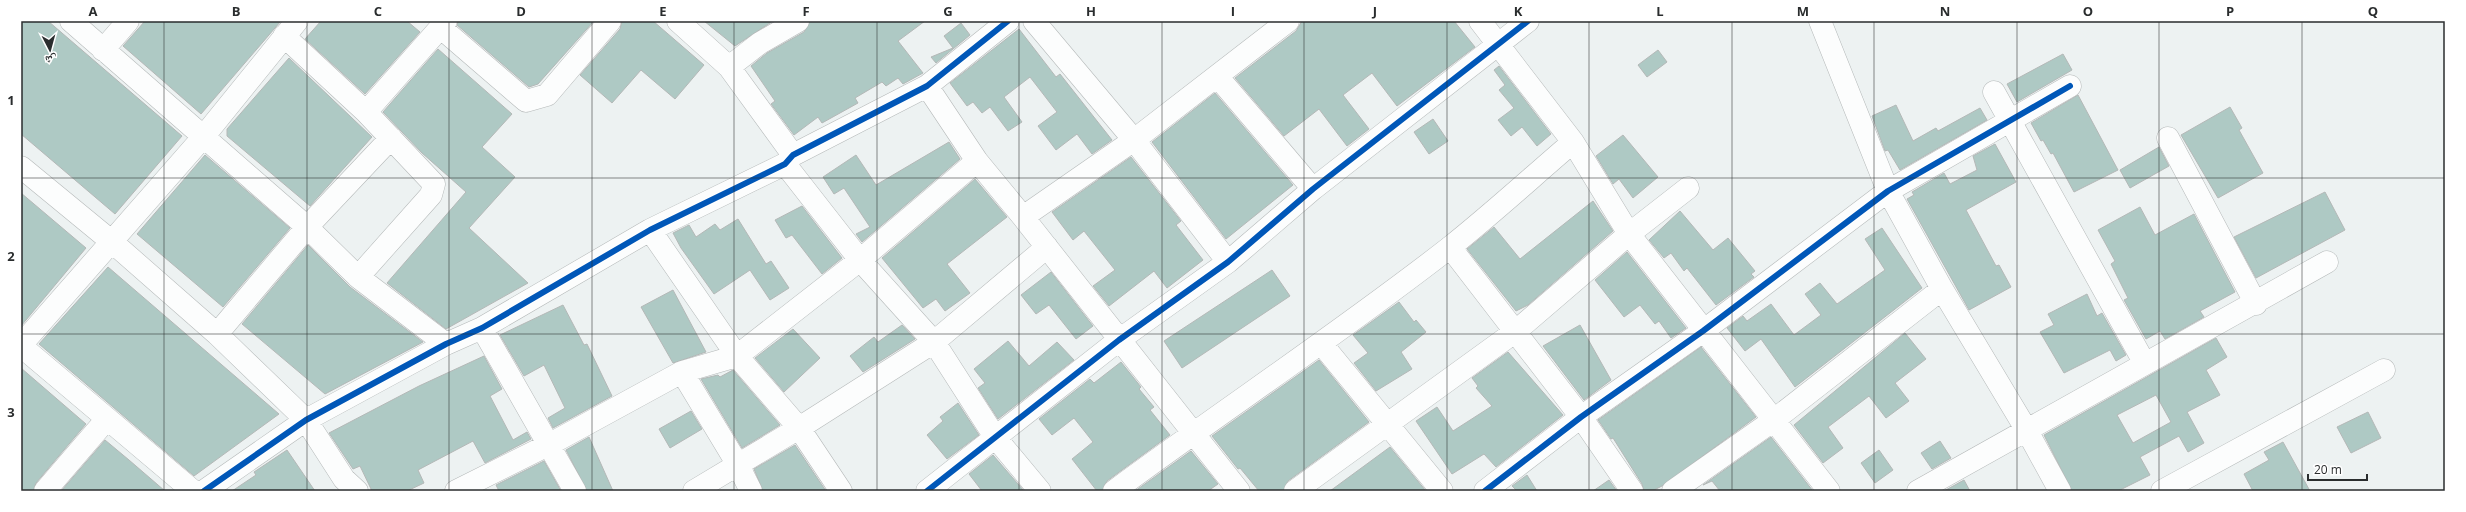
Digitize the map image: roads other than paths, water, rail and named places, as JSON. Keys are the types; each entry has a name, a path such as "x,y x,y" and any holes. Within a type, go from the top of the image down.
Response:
{"street":[{"path":"71,21 307,227 358,277 446,344"},
{"path":"104,50 128,21"},
{"path":"366,112 443,24 526,101 546,95 610,21"},
{"path":"678,21 729,67 789,159 860,260 934,342 995,438 1040,491"},
{"path":"729,67 760,43 798,21"},
{"path":"204,491 306,420 446,344 482,328 650,230 927,86 1008,21"},
{"path":"1034,21 1134,140 1228,262"},
{"path":"1023,217 1134,140 1288,21"},
{"path":"1480,21 1499,43 1573,142 1629,234 1829,491"},
{"path":"928,491 1119,340 1228,262 1313,189 1528,21"},
{"path":"1820,21 1888,191 1942,289 2026,429 2060,491"},
{"path":"193,491 106,420 21,345 204,136 291,28 366,112 434,184 431,195 358,277"},
{"path":"1217,76 1313,189"},
{"path":"927,86 977,161 1047,247 1239,491"},
{"path":"1485,491 1581,417 1703,331 1888,191 2070,86"},
{"path":"1994,92 2145,364"},
{"path":"217,334 307,227 392,138"},
{"path":"2168,138 2256,304"},
{"path":"1114,491 1193,432 1321,343 1450,247 1573,142"},
{"path":"456,491 550,444 682,372 737,356 860,260 977,161"},
{"path":"21,167 111,241 217,334 306,420 344,479 357,491"},
{"path":"1295,491 1516,331 1629,234 1688,188"},
{"path":"650,230 737,356 799,428 841,491"},
{"path":"694,491 799,428 934,342 1047,247"},
{"path":"1450,247 1581,417 1632,491"},
{"path":"1918,491 2026,429 2256,304 2327,262"},
{"path":"1673,491 1774,420 1942,289"},
{"path":"482,328 550,444 575,491"},
{"path":"1321,343 1442,491"},
{"path":"2162,491 2384,370"},
{"path":"682,372 738,465 751,491"},
{"path":"45,491 106,420"}]}
